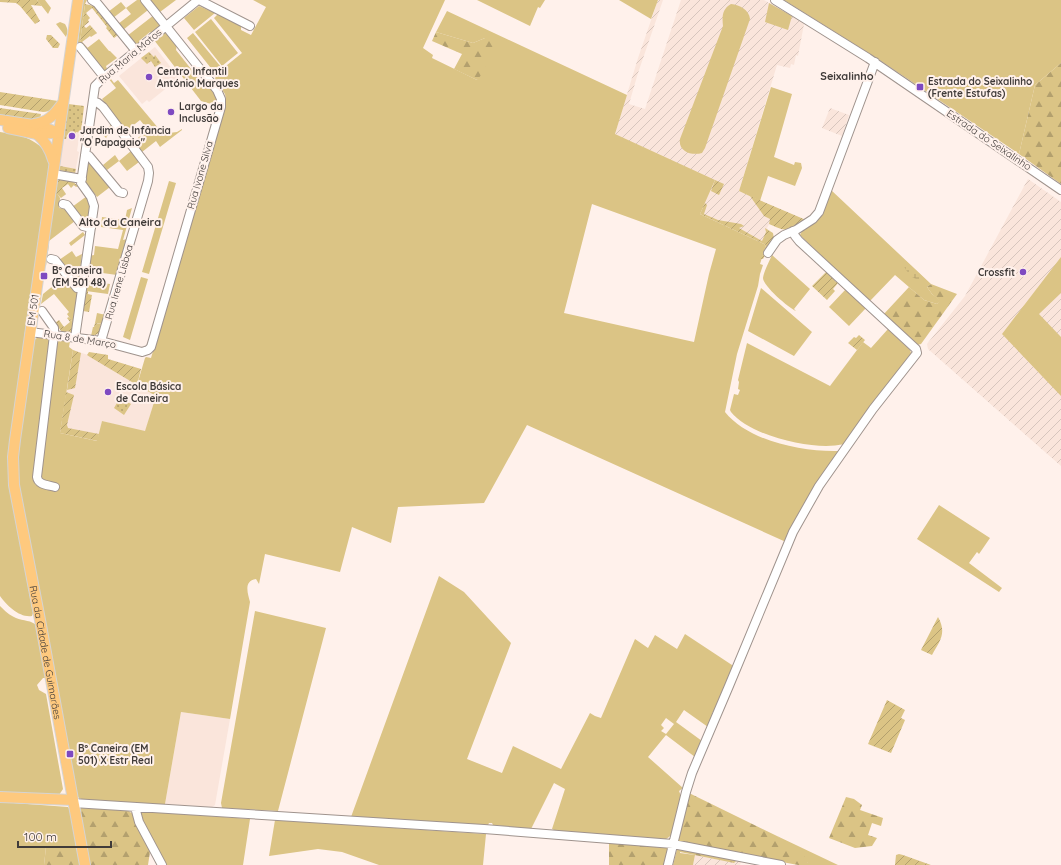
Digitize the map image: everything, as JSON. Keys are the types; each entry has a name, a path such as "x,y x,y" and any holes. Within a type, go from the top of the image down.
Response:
{"main road":[{"name":"EM 501","path":"15,440 78,0"},
{"path":"28,125 48,120 54,116 63,103"},
{"path":"0,120 48,128 59,133"},
{"path":"0,126 37,134 59,133"},
{"path":"37,134 45,141 50,149 54,169"},
{"name":"Rua da Cidade de Guimarães","path":"15,440 13,471 14,485 85,865"},
{"path":"0,797 73,801"}],"street":[{"path":"92,0 97,3 136,51"},
{"name":"Rua Ivone Silva","path":"146,0 217,90 222,99 221,107 151,347"},
{"path":"198,0 250,26"},
{"name":"Rua Maria Matos","path":"82,179 96,86 104,77 198,0"},
{"name":"Estrada do Seixalinho","path":"775,0 874,62 1061,190"},
{"path":"80,47 104,77"},
{"path":"768,253 777,240 813,219 819,212 874,62"},
{"name":"Rua Irene Lisboa","path":"93,101 103,107 148,167 149,173 148,181 101,341"},
{"path":"85,155 89,156 119,192 123,193"},
{"path":"54,169 82,179 81,183 91,197 94,206 75,338"},
{"path":"63,204 67,206 83,226 91,228"},
{"path":"668,865 685,793 692,773 793,532 824,480 873,409 917,353 916,349 799,241 793,231"},
{"path":"51,259 55,260 77,288 82,288"},
{"path":"42,311 54,328 54,335 36,477 37,481 40,483 55,487"},
{"name":"Rua 8 de Março","path":"30,332 101,341 142,352 151,347"},
{"path":"73,801 135,807 484,829 673,844 781,865"},
{"path":"135,807 139,822 162,865"}],"shaded area":[{"path":"658,0 663,0 629,104 645,109 681,0 764,0 804,24 798,56 796,55 794,65 791,64 790,68 777,65 739,191 778,209 767,228 770,233 766,245 700,214 615,134 638,58"},
{"name":"Centro Infantil António Marques","path":"155,47 179,78 149,102 147,100 142,104 119,76"},
{"name":"Jardim de Infância \"O Papagaio\"","path":"68,104 84,106 75,173 59,170"},
{"path":"830,108 849,115 842,136 822,128"},
{"path":"1028,179 1061,202 1061,466 928,349 927,344 965,296"},
{"name":"Escola Básica de Caneira","path":"73,350 100,359 141,369 137,385 156,396 145,432 102,421 98,441 60,433"},
{"path":"181,712 230,719 215,805 212,807 165,804"},
{"path":"695,855 734,863 737,860 741,862 740,865 693,865"}],"green space":[{"path":"0,0 37,0 42,6 31,5 40,21 35,24 16,3 0,2"},
{"path":"37,0 45,0 51,8 48,14"},
{"path":"83,0 87,0 85,4 80,42 78,42"},
{"path":"137,0 140,0 148,10 123,30 118,24 131,14 126,8"},
{"path":"150,0 176,0 160,12"},
{"path":"253,0 445,0 423,48 433,55 432,58 477,80 485,38 473,43 436,32 447,11 627,95 615,134 715,180 700,214 766,245 760,264 763,265 758,286 737,354 725,412 735,422 747,430 777,443 792,447 839,452 786,542 527,425 484,503 398,507 391,543 352,527 340,572 265,554 259,584 256,579 252,580 249,582 247,588 250,602 230,719 181,712 165,804 126,804 87,801 79,798 74,792 16,470 32,342 38,337 48,338 50,344 33,479 36,485 56,492 59,486 40,478 56,345 59,340 70,341 69,347 73,350 60,433 97,441 102,421 145,431 156,396 137,385 145,358 151,358 226,100 225,94 215,80 216,74 242,53 214,18 218,14 241,26 241,30 251,35 266,7","holes":["592,204 716,249 694,342 564,313"]},
{"path":"477,0 545,0 540,8 538,7 530,26"},
{"path":"619,0 658,0 651,19"},
{"path":"784,0 1061,0 1061,63 1035,85 1019,154 878,59"},
{"path":"121,2 126,8 113,18 108,12"},
{"path":"769,3 792,16 788,30 765,22"},
{"path":"85,4 94,6 118,35 114,38 92,8 86,13 90,18 88,20 89,22 84,26 86,28 90,25 97,33 82,42 88,48 86,49 80,42"},
{"path":"731,4 744,8 750,19 705,148 702,153 698,154 686,152 681,147 680,139 723,26 724,11"},
{"path":"199,6 215,13 194,30 184,18"},
{"path":"154,15 161,26 152,34 150,32 139,41 140,44 137,46 127,36"},
{"path":"211,19 238,53 222,66 195,32"},
{"path":"60,22 65,24 67,27 66,37 56,24"},
{"path":"167,32 177,44 176,50 206,88 212,89 218,97 218,106 201,101 154,40"},
{"path":"436,32 473,43 485,38 495,43 482,74 477,80 454,69 462,54 432,41"},
{"path":"193,33 221,67 214,72 187,38"},
{"path":"47,35 51,35 60,44 58,48 53,48 46,39"},
{"path":"99,39 117,58 106,66 107,69 104,72 86,49"},
{"path":"149,52 154,57 155,55 161,63 155,67 151,61 147,64 141,58"},
{"path":"1061,63 1061,184 1019,154 1035,85"},
{"path":"108,78 114,83 118,80 159,129 169,133 182,130 160,147 156,141 142,152 134,141 148,130 140,120 126,131 102,99 116,88"},
{"path":"771,87 792,94 774,157 794,165 795,162 801,163 802,168 795,186 768,176 760,201 739,191"},
{"path":"0,92 58,101 52,109 43,112 0,105"},
{"path":"68,104 84,106 81,133 76,132 75,136 67,135 66,139 64,139"},
{"path":"0,108 41,114 40,119 37,121 0,118"},
{"path":"111,125 119,135 114,131 106,137 110,143 101,132"},
{"path":"0,132 18,135 33,141 44,152 51,169 39,258 25,331 13,457 17,526 33,613 32,616 18,613 6,604 0,596"},
{"path":"131,151 139,162 127,171 119,161"},
{"path":"115,155 119,161 107,170 103,165"},
{"path":"87,164 93,164 110,187 97,197 84,180"},
{"path":"60,166 76,169 75,173 59,170"},
{"path":"59,179 72,181 78,186 76,187 74,185 71,188 68,184 62,188 66,194 61,198 55,192"},
{"path":"715,180 724,184 719,195 711,191"},
{"path":"169,181 176,183 149,274 142,272"},
{"path":"831,190 931,284 927,287 932,294 941,301 937,304 924,300 895,275 869,302 800,235 802,231 818,220"},
{"path":"54,192 56,192 60,198 59,208 67,209 75,221 49,241 46,266 44,266"},
{"path":"87,196 90,204 88,221 82,220 72,207"},
{"path":"750,196 806,220 788,230 784,230 769,224 770,219 764,216"},
{"path":"705,203 707,205 704,214 718,220 741,224 744,226 739,228 762,241 766,232 765,228 773,233 774,239 763,259 761,259 766,245 700,214"},
{"path":"132,208 123,240 127,239 117,275 88,271 89,256 94,255 95,246 118,249 123,230 101,227 102,217 125,220 127,210"},
{"path":"83,232 85,235 71,246 69,243"},
{"path":"72,251 76,257 82,254 79,280 74,280 59,260"},
{"path":"772,255 810,289 794,309 796,311 788,306 764,282 763,278 765,269"},
{"path":"1061,257 1061,293 1039,314 1061,337 1061,396 1002,334"},
{"path":"906,261 926,280 922,282 910,276 903,265"},
{"path":"827,271 836,282 839,282 846,289 845,290 838,283 833,289 835,291 827,300 812,286"},
{"path":"65,276 78,294 73,323 67,314 69,312 54,294 41,304 43,294"},
{"path":"141,277 148,279 130,340 123,337"},
{"path":"87,281 110,284 108,294 86,291"},
{"path":"931,284 957,294 921,344 917,345 883,315 909,287 924,300 937,304 940,301 927,287"},
{"path":"761,288 812,332 794,356 748,331"},
{"path":"846,289 866,308 849,326 829,307"},
{"path":"86,291 88,291 88,294 92,295 89,312 83,311"},
{"path":"97,313 106,315 103,324 95,323"},
{"path":"69,317 73,323 72,331 70,333 62,332 55,323 59,320 64,327 70,322 67,318"},
{"path":"95,323 101,324 99,331 98,334 91,336 93,327"},
{"path":"888,329 910,350 910,358 845,444 828,446 802,444 788,441 750,427 739,420 731,412 730,410 734,394 738,395 740,390 738,389 738,380 747,343 830,386 863,342 871,348"},
{"path":"859,335 865,340 857,350 848,343 854,337 856,338"},
{"path":"73,350 81,353 75,388 67,390"},
{"path":"89,352 108,355 108,359 141,369 137,385 87,355"},
{"path":"66,392 74,395 67,425 68,428 99,434 98,441 60,433"},
{"path":"124,400 131,404 124,415 114,408 118,401 121,403"},
{"path":"939,505 990,538 979,554 977,552 969,563 1002,588 999,592 917,539"},
{"path":"439,576 464,592 511,643 467,759 502,773 513,746 561,769 590,713 601,718 635,639 648,648 655,635 677,649 685,634 735,667 717,708 712,713 713,716 708,727 684,710 676,722 702,741 695,757 666,735 648,757 683,788 679,791 681,796 671,835 666,839 556,831 552,829 565,789 554,783 531,829 493,825 492,823 489,823 488,825 351,817","holes":["666,718 674,724 666,734 661,731 664,728 661,725"]},
{"path":"0,606 14,617 37,626 46,678 43,678 37,685 39,690 46,694 63,789 59,795 0,793"},
{"path":"255,611 326,628 278,811 222,808 221,803"},
{"path":"938,617 941,623 942,632 940,641 932,655 921,650"},
{"path":"887,700 905,710 901,718 905,720 891,753 868,744"},
{"path":"689,793 777,836 804,855 808,865 798,865 685,844 679,841 677,835"},
{"path":"846,797 854,799 862,805 860,810 883,818 881,826 872,823 868,835 877,838 872,846 855,848 829,838"},
{"path":"0,802 68,807 70,810 77,848 46,847 44,865 0,865"},
{"path":"78,808 127,810 133,814 150,852 148,865 88,865"},
{"path":"142,811 250,819 243,865 164,865 147,833 140,813"},
{"path":"275,820 486,834 483,865 379,865 342,852 318,849 269,856"},
{"path":"777,836 838,865 808,865 808,863"},
{"path":"609,843 668,849 664,865 609,865"},
{"path":"46,847 79,848 82,865 44,865"},
{"path":"677,849 680,850 680,853 695,855 693,865 673,865"},
{"path":"680,850 737,860 734,863 680,852"},
{"path":"899,854 931,865 895,865 896,855"}],"place":[{"name":"Centro Infantil António Marques","path":"149,77"},
{"name":"Estrada do Seixalinho (Frente Estufas)","path":"920,87"},
{"name":"Largo da Inclusão","path":"171,112"},
{"name":"Jardim de Infância \"O Papagaio\"","path":"72,136"},
{"name":"Crossfit","path":"1023,272"},
{"name":"Bº Caneira (EM 501 48)","path":"44,276"},
{"name":"Escola Básica de Caneira","path":"108,392"},
{"name":"Bº Caneira (EM 501) X Estr Real","path":"70,754"}],"district":[{"name":"Seixalinho","path":"847,76"},
{"name":"Alto da Caneira","path":"120,222"}]}
